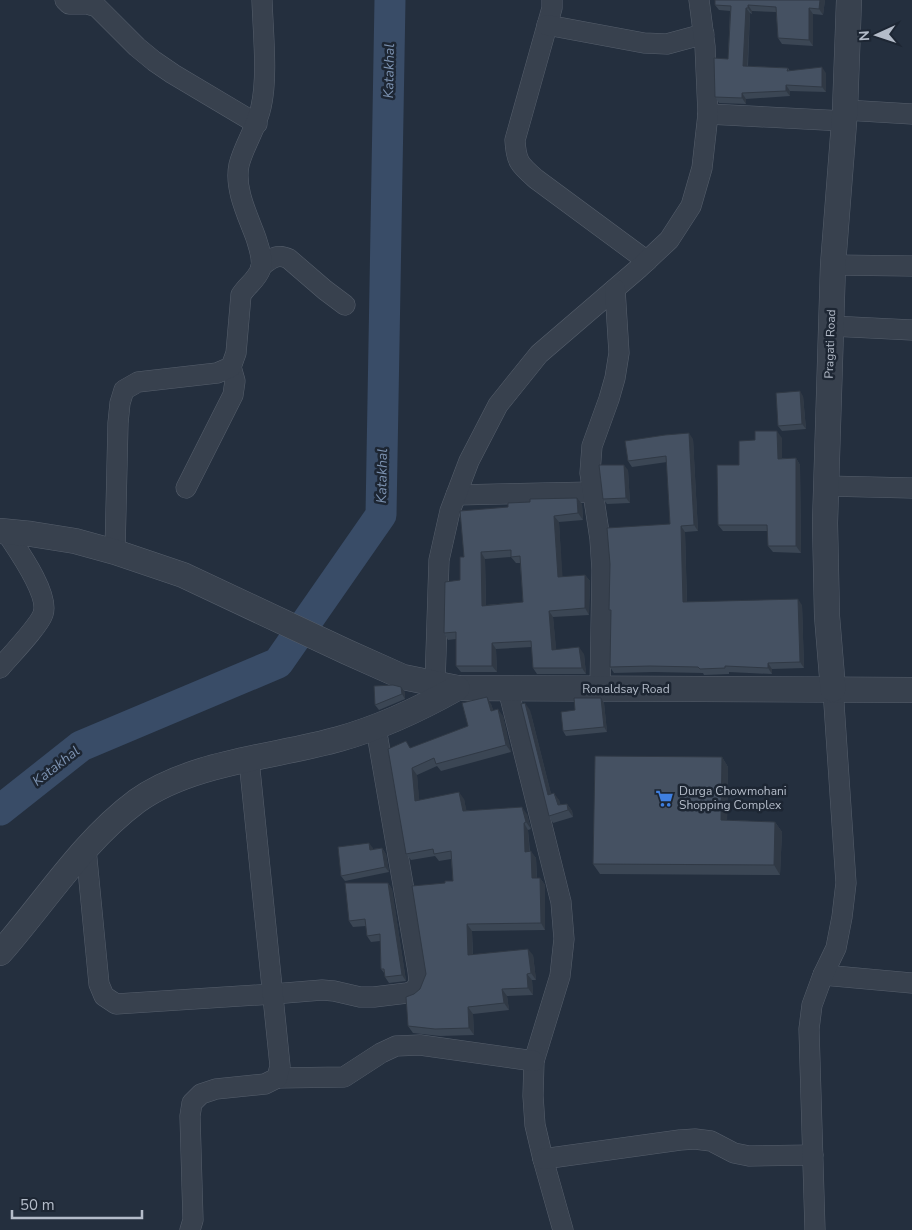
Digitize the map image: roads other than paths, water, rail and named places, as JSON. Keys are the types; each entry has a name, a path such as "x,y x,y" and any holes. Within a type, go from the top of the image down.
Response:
{"street":[{"path":"65,0 69,4 87,4 97,7 136,47 154,61 257,124"},
{"path":"186,488 233,395 235,381 231,367 236,353 238,309 245,288 257,277 261,266 261,253 241,198 238,184 239,165 257,124 262,106 264,80 262,0"},
{"path":"552,0 547,25 515,140 515,152 520,165 536,179 647,261"},
{"path":"0,953 104,828 138,800 171,781 218,766 338,740 376,728 409,714 446,686 439,560 450,511 456,495 469,462 498,405 539,354 669,240 692,206 702,168 708,114 704,34 699,0"},
{"name":"Pragati Road","path":"833,689 827,616 825,523 832,265 845,115 849,0"},
{"path":"547,25 657,44 667,44 704,34"},
{"path":"708,114 912,114"},
{"path":"261,266 276,256 283,256 345,305"},
{"path":"832,265 912,266"},
{"path":"600,689 602,570 600,539 590,474 592,446 609,399 619,353 615,289"},
{"path":"831,326 912,330"},
{"path":"115,552 118,423 120,403 124,390 138,382 217,372 231,367"},
{"path":"826,486 912,488"},
{"path":"456,495 592,492"},
{"path":"0,668 44,614 44,602 40,589 3,531"},
{"name":"Ronaldsay Road","path":"3,531 75,541 115,552 183,575 403,677 446,686 508,689 912,690"},
{"path":"508,689 560,902 564,939 560,976 534,1061 533,1096 536,1125 543,1159 563,1230"},
{"path":"815,1230 809,1029 812,1005 836,948 846,883 833,689"},
{"path":"86,849 99,984 104,996 116,1004 322,990 360,997 374,997 407,993 415,990 419,982 376,728"},
{"path":"249,760 280,1066 277,1078"},
{"path":"824,975 912,983"},
{"path":"190,1230 193,1220 190,1116 192,1103 201,1094 216,1089 265,1084 277,1078 344,1077 381,1053 396,1046 420,1045 534,1061"},
{"path":"543,1159 695,1139 711,1141 734,1153 749,1156 813,1155"}],"waterway":[{"name":"Katakhal","path":"0,810 81,746 278,663 381,515 390,0"}],"place":[{"name":"Durga Chowmohani Shopping Complex","path":"665,798"}]}
